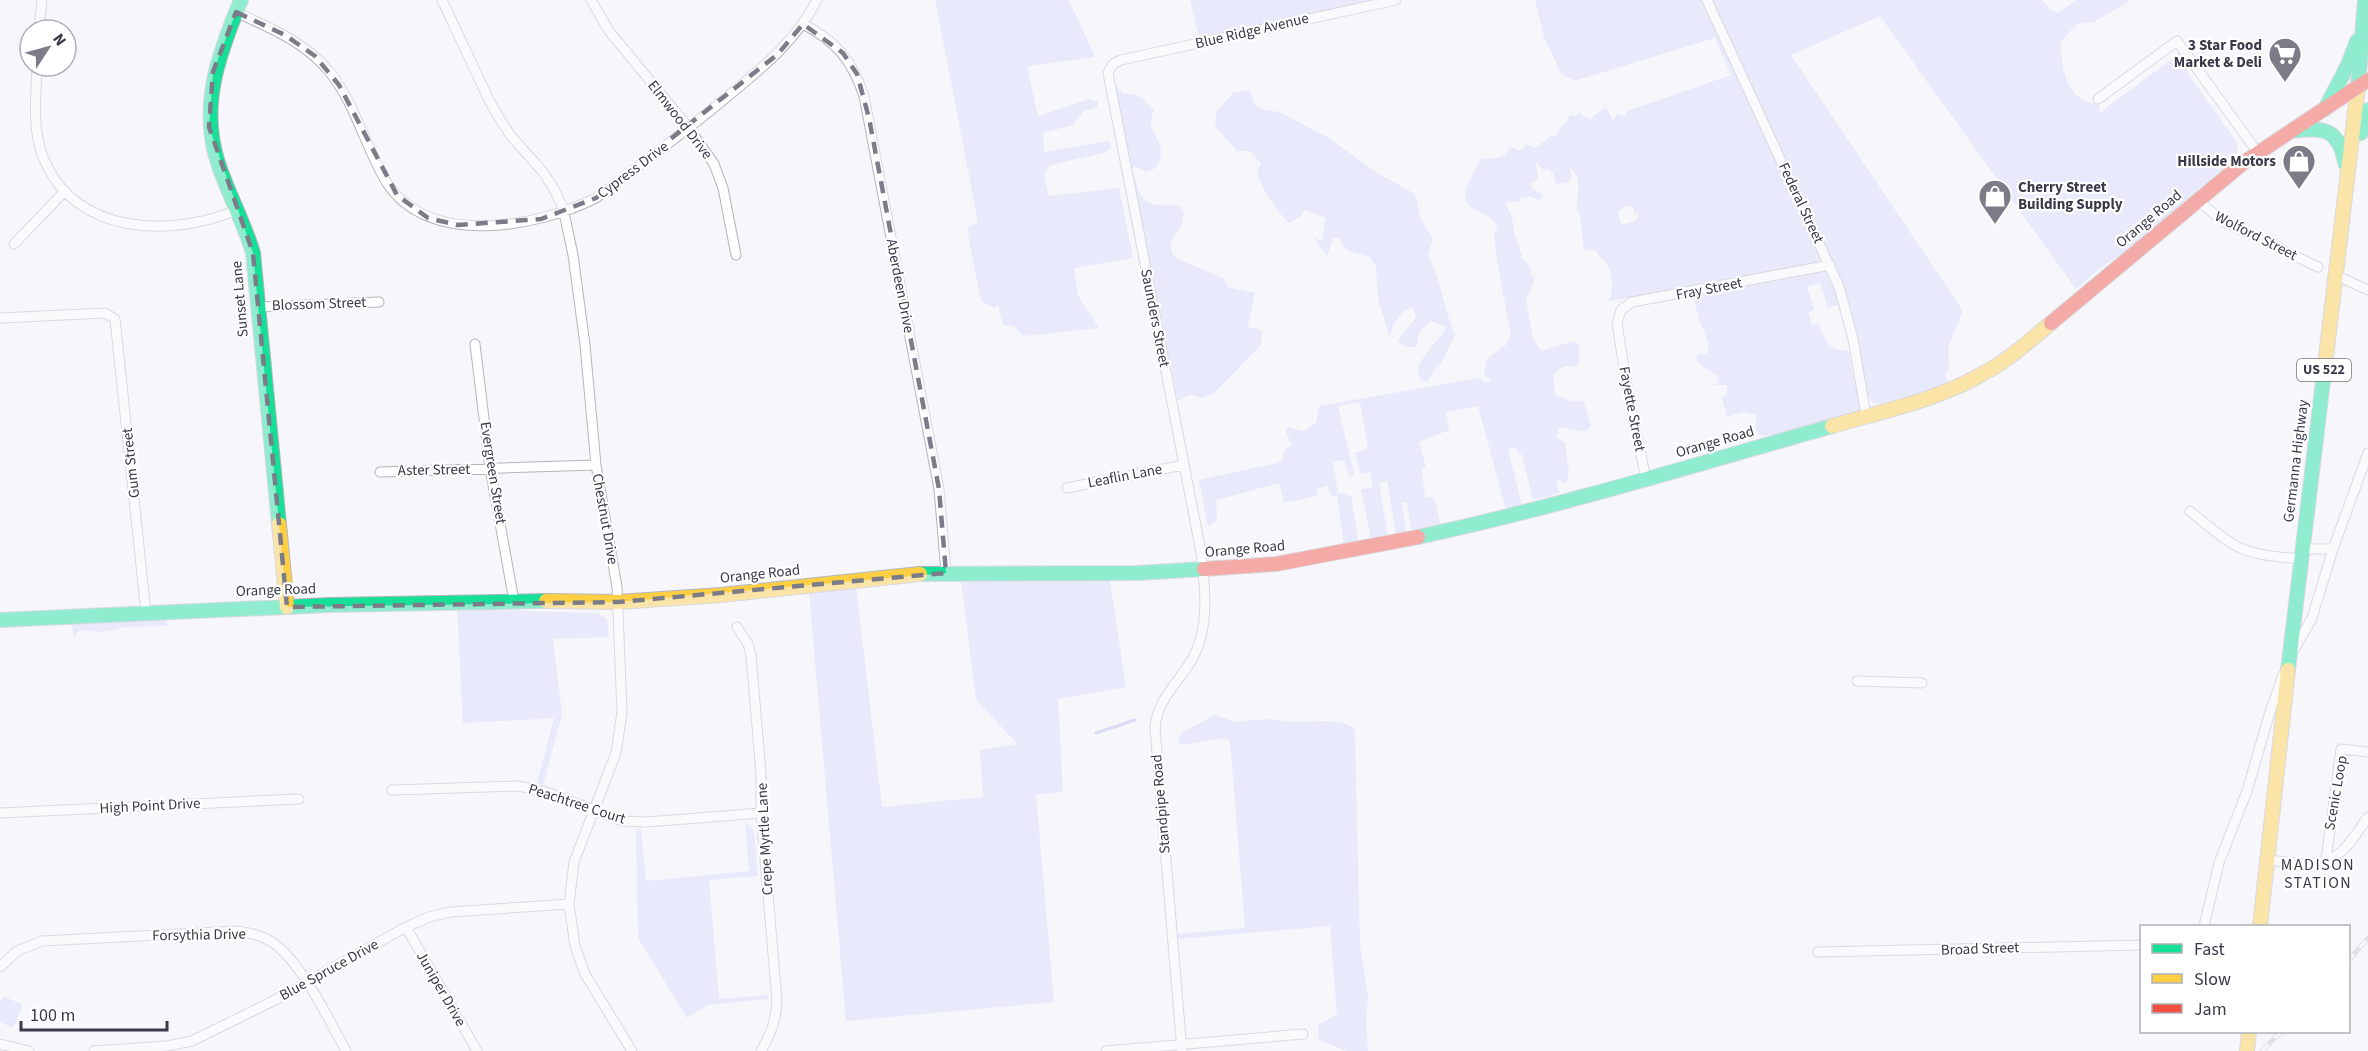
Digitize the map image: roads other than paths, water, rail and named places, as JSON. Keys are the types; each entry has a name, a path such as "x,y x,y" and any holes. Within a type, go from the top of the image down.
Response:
{"main road":[{"name":"Germanna Highway","path":"2260,925 2335,275 2363,83 2366,0"},
{"name":"Sunset Lane","path":"239,6 213,72 208,127 217,163 239,209 253,254 286,607"},
{"path":"2325,109 2365,36"},
{"name":"Orange Road","path":"0,620 286,607 618,602 730,594 946,573 1138,573 1203,570 1276,564 1368,548 1474,525 1646,479 1947,392 2000,365 2197,200 2258,153 2363,83"},
{"path":"2347,183 2368,110"},
{"path":"2292,131 2314,127 2323,128 2338,138 2345,154 2347,183"},
{"path":"2247,1051 2249,1033"}],"street":[{"path":"40,18 42,0"},
{"name":"Chestnut Drive","path":"442,0 489,100 512,136 543,172 554,189 563,212 577,280 596,465 618,602 622,704 616,753 574,862 569,904 575,946 585,974 632,1051"},
{"name":"Elmwood Drive","path":"591,0 609,31 689,128 714,164 719,176 736,255"},
{"name":"Cypress Drive","path":"239,6 301,45 328,70 339,85 387,182 397,195 418,213 441,222 458,225 495,225 541,219 596,198 689,128 778,54 803,24 817,0"},
{"name":"Blue Ridge Avenue","path":"1110,67 1121,60 1396,0"},
{"name":"Federal Street","path":"1707,0 1830,265 1848,316 1866,416"},
{"name":"Aberdeen Drive","path":"803,24 824,37 843,53 857,74 864,96 939,489 946,573"},
{"path":"2098,99 2177,41 2258,153"},
{"name":"Saunders Street","path":"1110,67 1108,78 1203,570"},
{"path":"37,78 35,116 47,166 65,191 79,204 95,213 125,224 146,227 208,221 239,209"},
{"path":"14,244 65,191"},
{"name":"Wolford Street","path":"2197,200 2223,221 2318,267"},
{"name":"Fray Street","path":"1619,339 1617,316 1626,305 1632,302 1830,265"},
{"path":"2335,275 2368,290"},
{"name":"Blossom Street","path":"259,307 379,302"},
{"name":"Gum Street","path":"0,318 105,313 111,315 116,324 146,613"},
{"name":"Fayette Street","path":"1619,339 1646,479"},
{"name":"Evergreen Street","path":"475,344 490,468 514,602"},
{"path":"2204,925 2219,863 2247,791 2270,712 2291,654 2312,618 2333,549 2368,453"},
{"name":"Aster Street","path":"380,472 596,465"},
{"name":"Leaflin Lane","path":"1067,488 1183,465"},
{"path":"2190,511 2220,535 2241,548 2269,555 2302,554 2333,549"},
{"name":"Standpipe Road","path":"1182,1048 1155,728 1160,705 1191,662 1201,639 1205,613 1203,570"},
{"name":"Crepe Myrtle Lane","path":"738,627 748,644 751,656 761,773 761,813 777,1000 776,1019 761,1051"},
{"path":"1857,681 1922,683"},
{"name":"Scenic Loop","path":"2326,860 2341,749 2368,752"},
{"name":"Peachtree Court","path":"392,790 518,786 628,822 761,813"},
{"name":"High Point Drive","path":"0,813 299,799"},
{"name":"Scenic Loop","path":"2326,860 2341,852 2368,817"},
{"path":"2268,860 2313,863 2326,860"},
{"name":"Blue Spruce Drive","path":"94,1051 167,1046 192,1041 306,983 406,927 429,917 450,912 569,904"},
{"name":"Juniper Drive","path":"406,927 477,1051"},
{"name":"Forsythia Drive","path":"0,967 17,951 42,940 237,931 257,934 286,954 346,1051"},
{"name":"Broad Street","path":"1818,952 2140,945"},
{"path":"1106,1051 1182,1048 1303,1034"},
{"path":"0,1044 29,1051"}],"waterway":[{"path":"1096,733 1135,720"}],"railway":[{"path":"2350,959 2368,938"},
{"path":"2262,1051 2280,1033"}],"place":[{"name":"3 Star Food Market & Deli","path":"2285,83"},
{"name":"Hillside Motors","path":"2299,190"},
{"name":"Cherry Street Building Supply","path":"1995,225"}],"district":[{"name":"MADISON STATION","path":"2318,874"}]}
